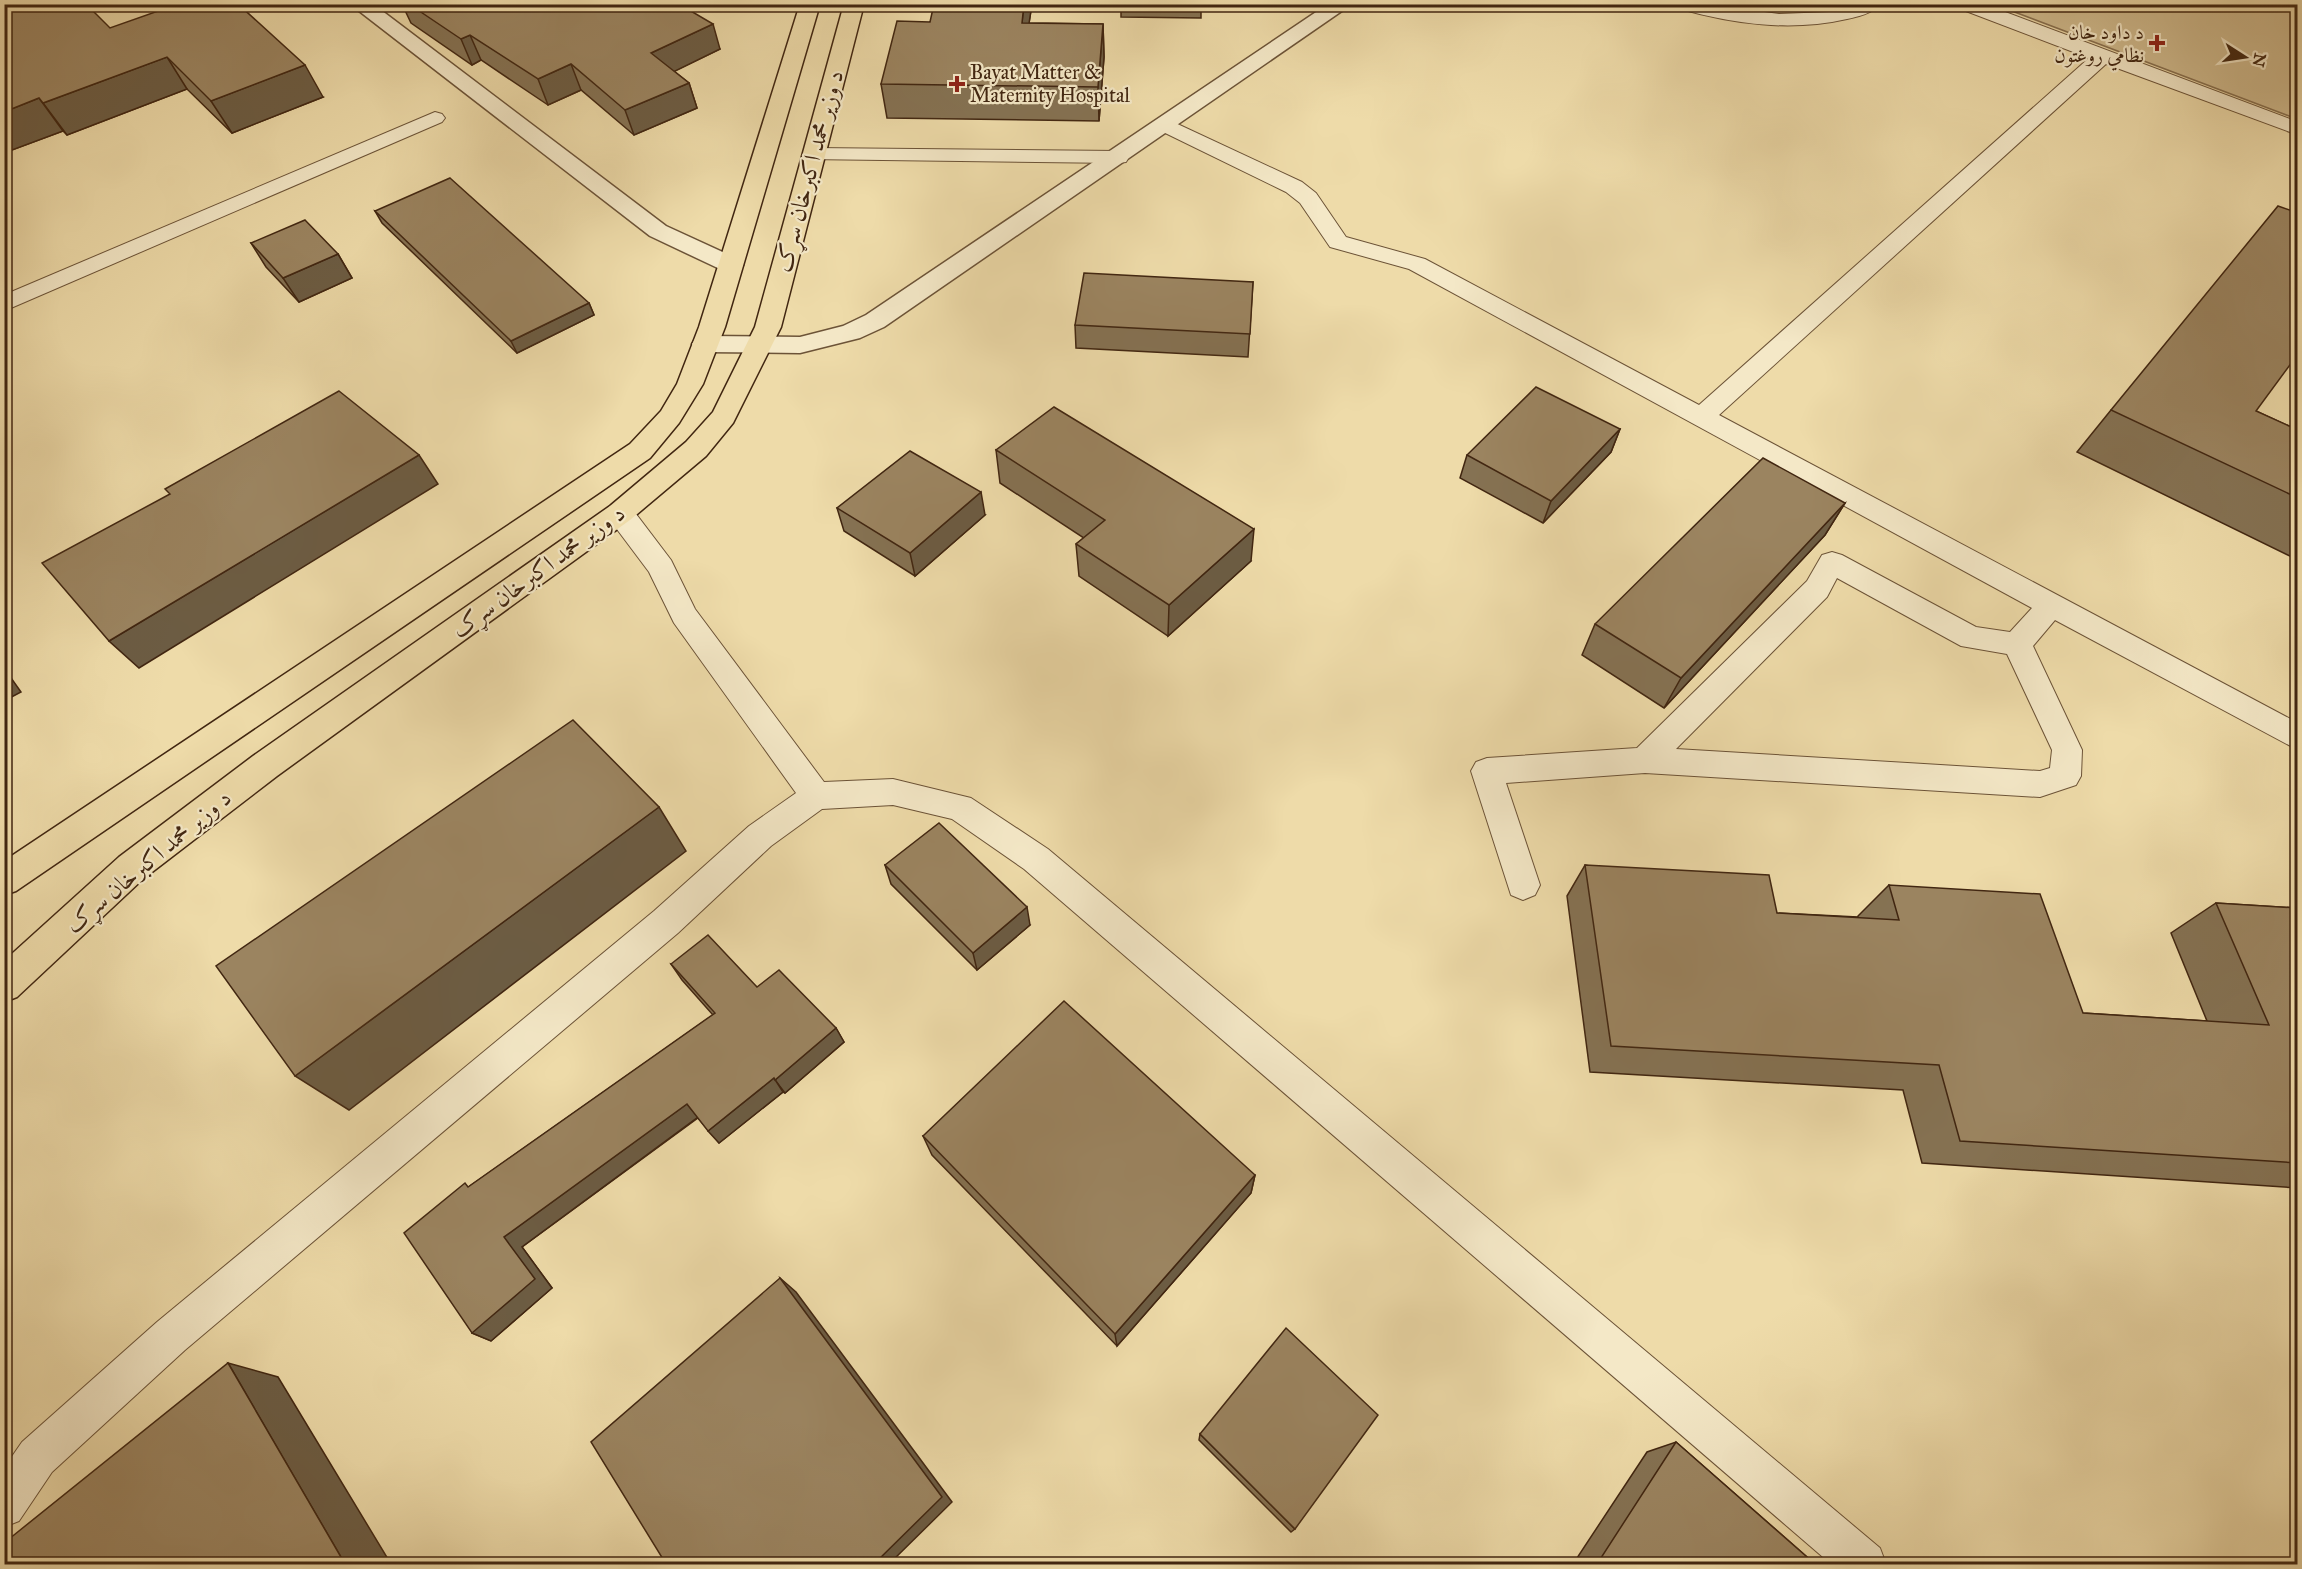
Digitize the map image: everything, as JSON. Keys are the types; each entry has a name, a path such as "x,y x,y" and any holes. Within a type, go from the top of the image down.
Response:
{"main road":[{"name":"د وزیر محمد اکبرخان سړک","path":"4,880 640,451 670,417 690,384 731,265 810,4"},
{"name":"د وزیر محمد اکبرخان سړک","path":"4,985 131,868 265,766 620,513 696,449 724,417 768,327 854,4"}],"street":[{"path":"705,344 800,345 851,332 875,321 1342,4"},
{"path":"377,10 658,231 731,265"}],"lane":[{"path":"1684,4 1742,18 1796,21 1856,13 1871,4"},
{"path":"1965,4 2298,129"},
{"path":"1702,416 2103,56"},
{"path":"4,304 435,118"},
{"path":"1164,125 1294,187 1308,198 1338,242 1417,264 2298,738"},
{"path":"814,154 1118,156"},
{"path":"620,513 661,567 684,615 816,796"},
{"path":"1645,760 1817,589 1832,562 1971,638 2017,644"},
{"path":"2017,644 2051,605"},
{"path":"1524,885 1487,771 1645,760 2040,784 2065,776 2067,750 2017,644"},
{"path":"4,1506 37,1457 171,1336 666,922 760,836 816,796 893,792 960,808 1035,860 1864,1564"}],"shaded area":[{"name":"د داود خان نظامي روغتون","path":"1996,5 2297,5 2297,119"}],"building":[{"path":"4,4 86,4 110,28 178,4 238,4 305,65 211,101 167,57 43,103 39,98 4,112"},
{"path":"409,4 679,4 713,24 651,53 689,83 625,110 571,64 538,79 470,35 461,39"},
{"path":"934,4 1024,4 1022,23 1103,24 1098,87 881,84 897,21 930,22"},
{"path":"450,178 589,303 511,341 375,211"},
{"path":"2278,206 2298,213 2298,354 2256,411 2298,430 2298,498 2111,410"},
{"path":"305,220 338,254 283,278 251,243"},
{"path":"1084,273 1253,282 1250,334 1075,325"},
{"path":"1536,387 1620,429 1551,501 1467,455"},
{"path":"339,391 419,455 109,641 42,563 170,494 165,489"},
{"path":"1054,407 1254,529 1169,605 1076,544 1105,520 996,450"},
{"path":"910,451 981,492 910,553 837,508"},
{"path":"1763,458 1845,503 1681,678 1595,624"},
{"path":"573,720 659,807 295,1076 216,966"},
{"path":"939,823 1027,907 973,953 885,865"},
{"path":"1585,865 1769,875 1777,913 1899,920 1889,885 2040,894 2083,1013 2269,1025 2216,903 2298,908 2298,1163 1960,1141 1939,1065 1611,1046"},
{"path":"708,935 757,987 779,970 836,1028 775,1080 774,1078 708,1131 687,1104 504,1237 535,1279 472,1333 404,1233 465,1183 468,1187 715,1013 671,964"},
{"path":"1064,1001 1255,1175 1115,1334 923,1136"},
{"path":"780,1278 942,1497 874,1564 666,1564 591,1442"},
{"path":"1286,1328 1378,1415 1295,1529 1200,1434"},
{"path":"228,1363 345,1564 4,1564 4,1543"},
{"path":"1676,1442 1815,1564 1597,1564"}],"place":[{"name":"د داود خان نظامي روغتون","path":"2157,43"},
{"name":"Bayat Matter & Maternity Hospital","path":"957,84"}]}
